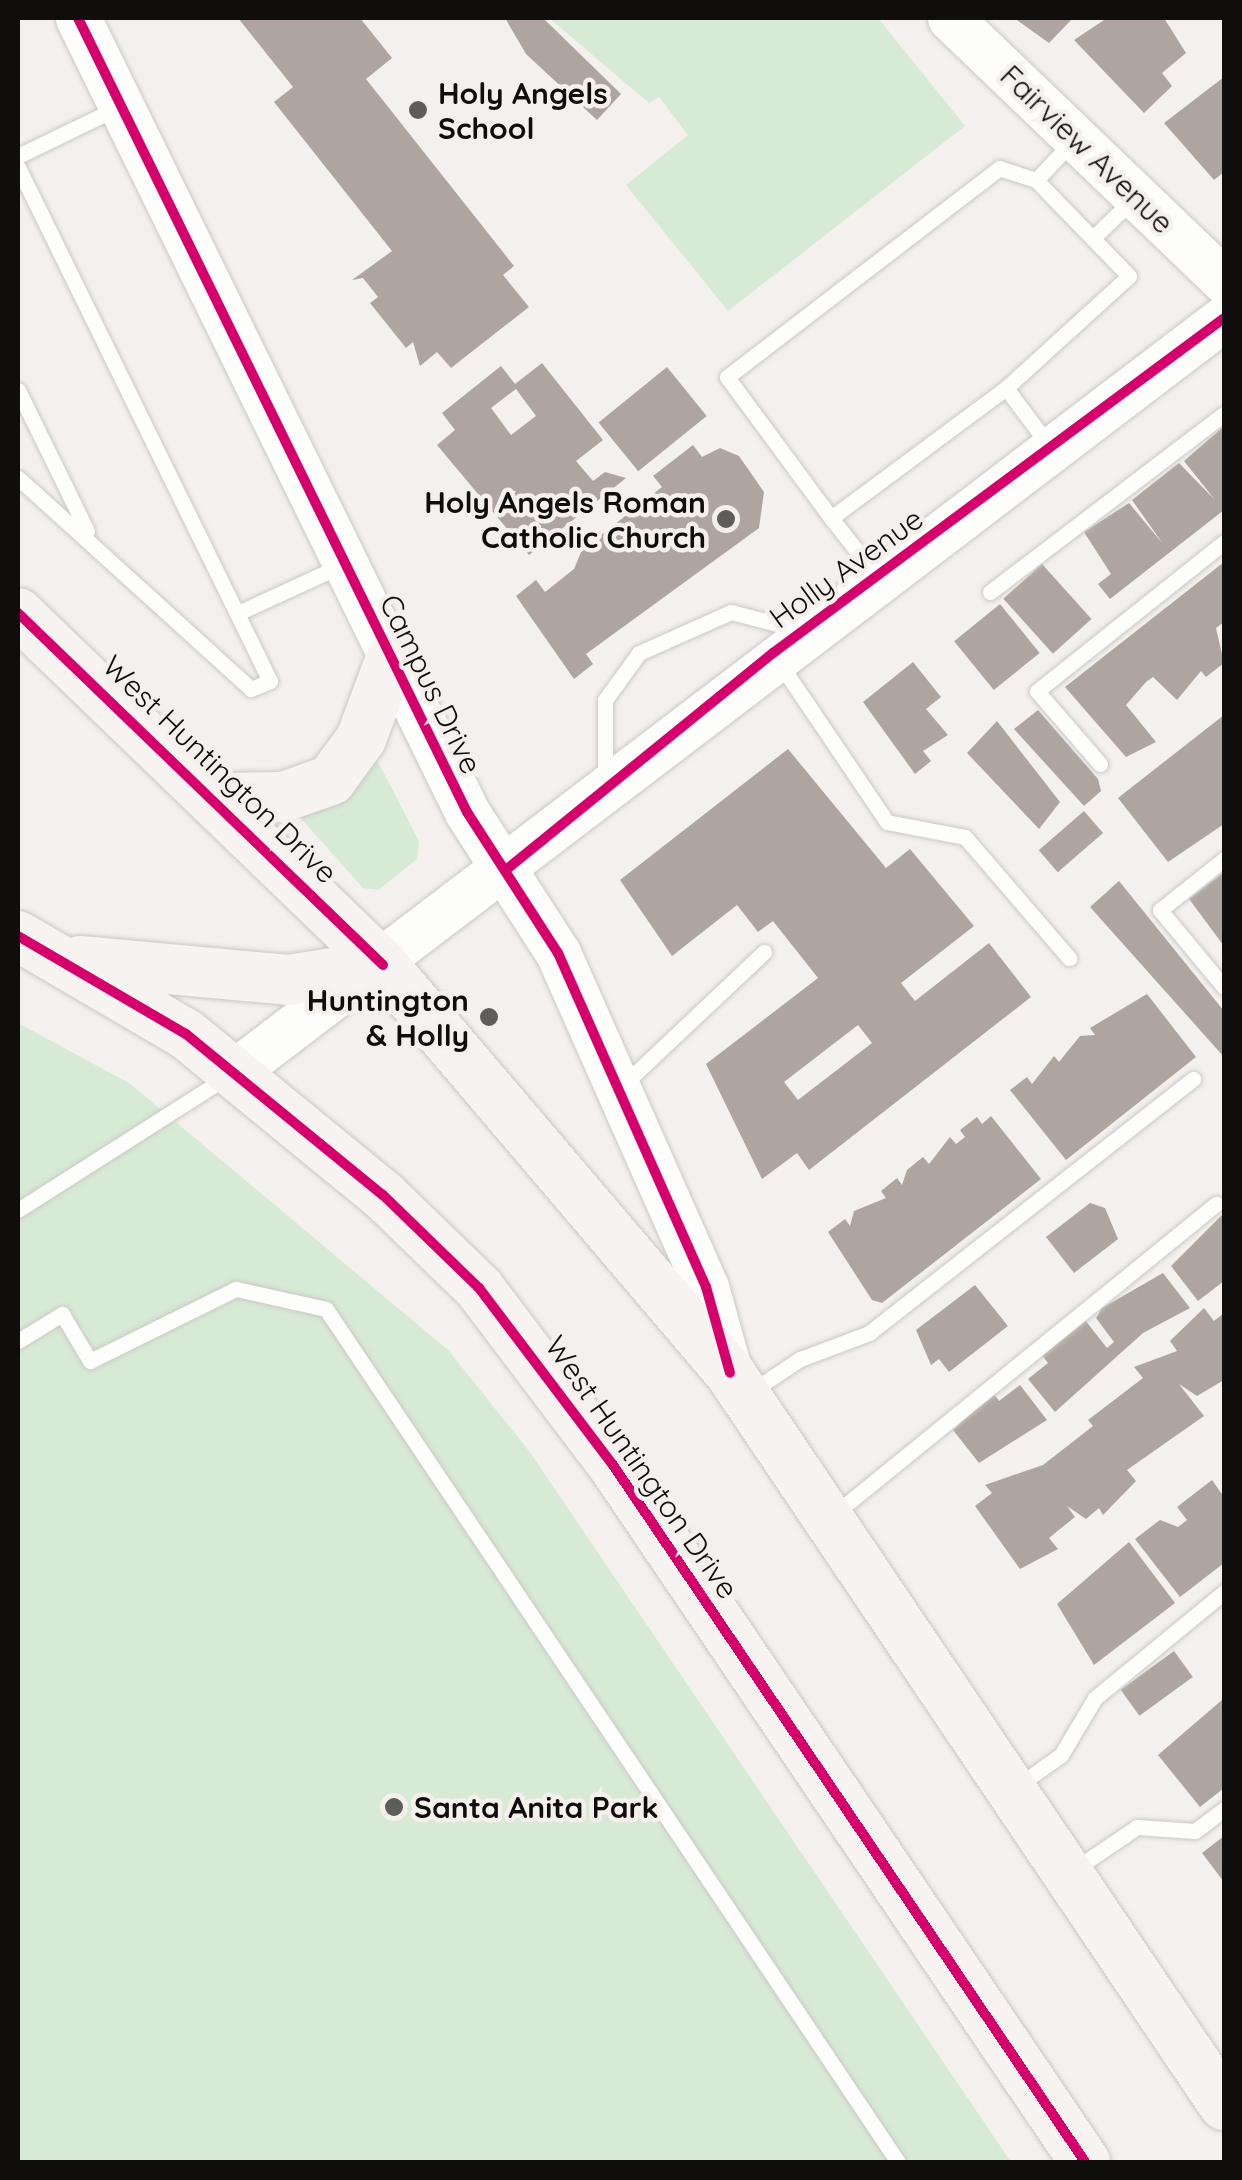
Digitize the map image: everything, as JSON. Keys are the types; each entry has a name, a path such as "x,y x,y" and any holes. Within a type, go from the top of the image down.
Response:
{"main road":[{"name":"West Huntington Drive","path":"18,613 218,798 383,965 737,1385 1224,2105"},
{"path":"218,798 283,797 331,780 361,739 390,661"},
{"name":"West Huntington Drive","path":"18,936 70,960 234,1072 434,1242 528,1348 1085,2162"},
{"path":"70,960 288,980 383,965"}],"street":[{"name":"Campus Drive","path":"78,18 390,661 558,953 706,1287 737,1385"},
{"name":"Fairview Avenue","path":"950,18 1224,281"},
{"name":"Holly Avenue","path":"234,1072 383,965 507,869 788,642 1224,318"}],"lane":[{"path":"18,156 120,106"},
{"path":"1036,180 1075,138"},
{"path":"18,167 270,681 251,689 91,538 18,478"},
{"path":"831,518 1006,388 1129,276 1096,236 1036,180 999,168 726,378 831,518 877,577"},
{"path":"1096,236 1136,196"},
{"path":"1006,388 1050,447"},
{"path":"18,390 91,538"},
{"path":"990,592 1224,414"},
{"path":"1100,764 1036,691 1224,542"},
{"path":"238,613 344,564"},
{"path":"606,789 605,700 639,653 731,612 788,642 887,822 965,838 1070,958"},
{"path":"1224,859 1160,910 1224,987"},
{"path":"620,1088 764,952"},
{"path":"18,1210 234,1072"},
{"path":"737,1385 869,1333 1193,1079"},
{"path":"829,1518 1216,1204"},
{"path":"18,1341 62,1314 90,1361 236,1289 326,1309 898,2162"},
{"path":"1013,1790 1061,1755 1094,1698 1224,1592"},
{"path":"1069,1873 1137,1828 1195,1831 1224,1810"}],"green space":[{"path":"549,18 878,18 965,126 728,311 626,185 688,135 659,97 649,103"},
{"path":"376,758 419,841 417,859 378,890 363,888 297,814"},
{"name":"Santa Anita Park","path":"18,1023 129,1083 448,1350 529,1451 1011,2162 18,2162"}],"building":[{"path":"238,18 360,18 392,58 366,79 514,266 503,275 529,307 451,368 437,352 420,366 413,342 406,348 370,303 378,297 363,278 352,280 392,251 274,102 293,87"},
{"path":"505,18 543,18 621,94 597,120 526,54"},
{"path":"1014,18 1073,18 1049,43"},
{"path":"1107,18 1164,18 1186,53 1162,73 1172,86 1144,113 1074,40"},
{"path":"1224,77 1224,172 1214,180 1164,123"},
{"path":"542,363 603,440 576,461 593,481 605,472 626,478 529,555 437,445 455,430 442,413 501,366 515,384","holes":["516,389 536,416 511,435 491,408"]},
{"path":"667,367 707,416 638,471 599,422"},
{"path":"1224,426 1224,510 1110,599 1098,584 1111,574 1084,532 1129,503 1163,544 1132,500 1179,463 1215,500 1184,461"},
{"path":"693,445 702,457 720,448 739,456 764,492 759,528 586,654 593,664 574,679 516,596 536,580 545,592 574,569 582,550 662,487 653,476"},
{"path":"1224,562 1224,622 1216,628 1224,663 1206,677 1201,671 1177,700 1153,677 1146,682 1126,705 1156,742 1126,757 1065,687"},
{"path":"1042,564 1092,619 1053,654 1003,599"},
{"path":"1000,604 1040,653 994,690 954,641"},
{"path":"913,662 941,697 926,709 948,735 923,751 931,761 915,774 863,702"},
{"path":"1038,710 1098,779 1101,791 1084,806 1014,729"},
{"path":"1224,715 1224,824 1168,862 1118,798"},
{"path":"997,721 1060,802 1039,829 967,753"},
{"path":"788,749 886,868 910,849 974,926 901,983 915,1001 989,943 1031,997 809,1170 797,1153 762,1179 706,1064 818,978 773,921 758,932 737,905 672,956 620,880","holes":["858,1025 872,1043 798,1100 784,1082"]},
{"path":"1084,811 1103,833 1058,872 1039,850"},
{"path":"1224,872 1224,946 1189,899"},
{"path":"1119,881 1224,1011 1224,1057 1090,907"},
{"path":"1147,994 1196,1057 1066,1160 1010,1090 1027,1077 1032,1084 1054,1056 1059,1062 1080,1036 1095,1035 1090,1028"},
{"path":"991,1116 1041,1179 882,1303 872,1300 828,1232 845,1219 850,1226 854,1211 886,1198 881,1191 897,1178 902,1185 907,1170 923,1157 929,1164 950,1137 956,1144 965,1137 960,1130 977,1117 982,1124"},
{"path":"1090,1203 1105,1208 1118,1239 1074,1273 1046,1237"},
{"path":"1224,1213 1224,1281 1198,1301 1171,1266"},
{"path":"1163,1273 1190,1308 1143,1333 1055,1412 1028,1379 1048,1363 1041,1354 1085,1320 1107,1348 1114,1342 1096,1318 1102,1308"},
{"path":"975,1285 1008,1326 949,1372 939,1359 931,1365 916,1330"},
{"path":"1204,1308 1214,1321 1224,1313 1224,1380 1197,1396 1179,1384 1204,1416 1127,1470 1136,1481 1103,1515 1099,1508 1086,1519 1067,1506 1075,1517 1049,1538 1058,1549 1020,1569 975,1506 992,1493 985,1485 1043,1465 1093,1426 1088,1420 1143,1378 1134,1367 1177,1351 1170,1341"},
{"path":"1020,1385 1047,1420 979,1463 953,1430 993,1393 999,1401"},
{"path":"1212,1480 1224,1497 1224,1563 1180,1597 1135,1539 1160,1520 1178,1527 1187,1520 1177,1507"},
{"path":"1129,1542 1175,1603 1094,1665 1057,1604"},
{"path":"1174,1651 1193,1677 1139,1716 1121,1690"},
{"path":"1222,1700 1224,1788 1200,1807 1158,1755"},
{"path":"1224,1836 1224,1882 1202,1853"}],"cycle path":[{"path":"78,18 467,812 558,953 706,1287 730,1373"},
{"path":"507,869 773,653 1224,318"},
{"path":"18,613 383,965"},
{"path":"18,936 186,1034 383,1195 479,1288 613,1465 1085,2162"}],"place":[{"name":"Holy Angels School","path":"418,110"},
{"name":"Holy Angels Roman Catholic Church","path":"726,519"},
{"name":"Huntington & Holly","path":"489,1017"},
{"name":"Santa Anita Park","path":"394,1807"}]}
